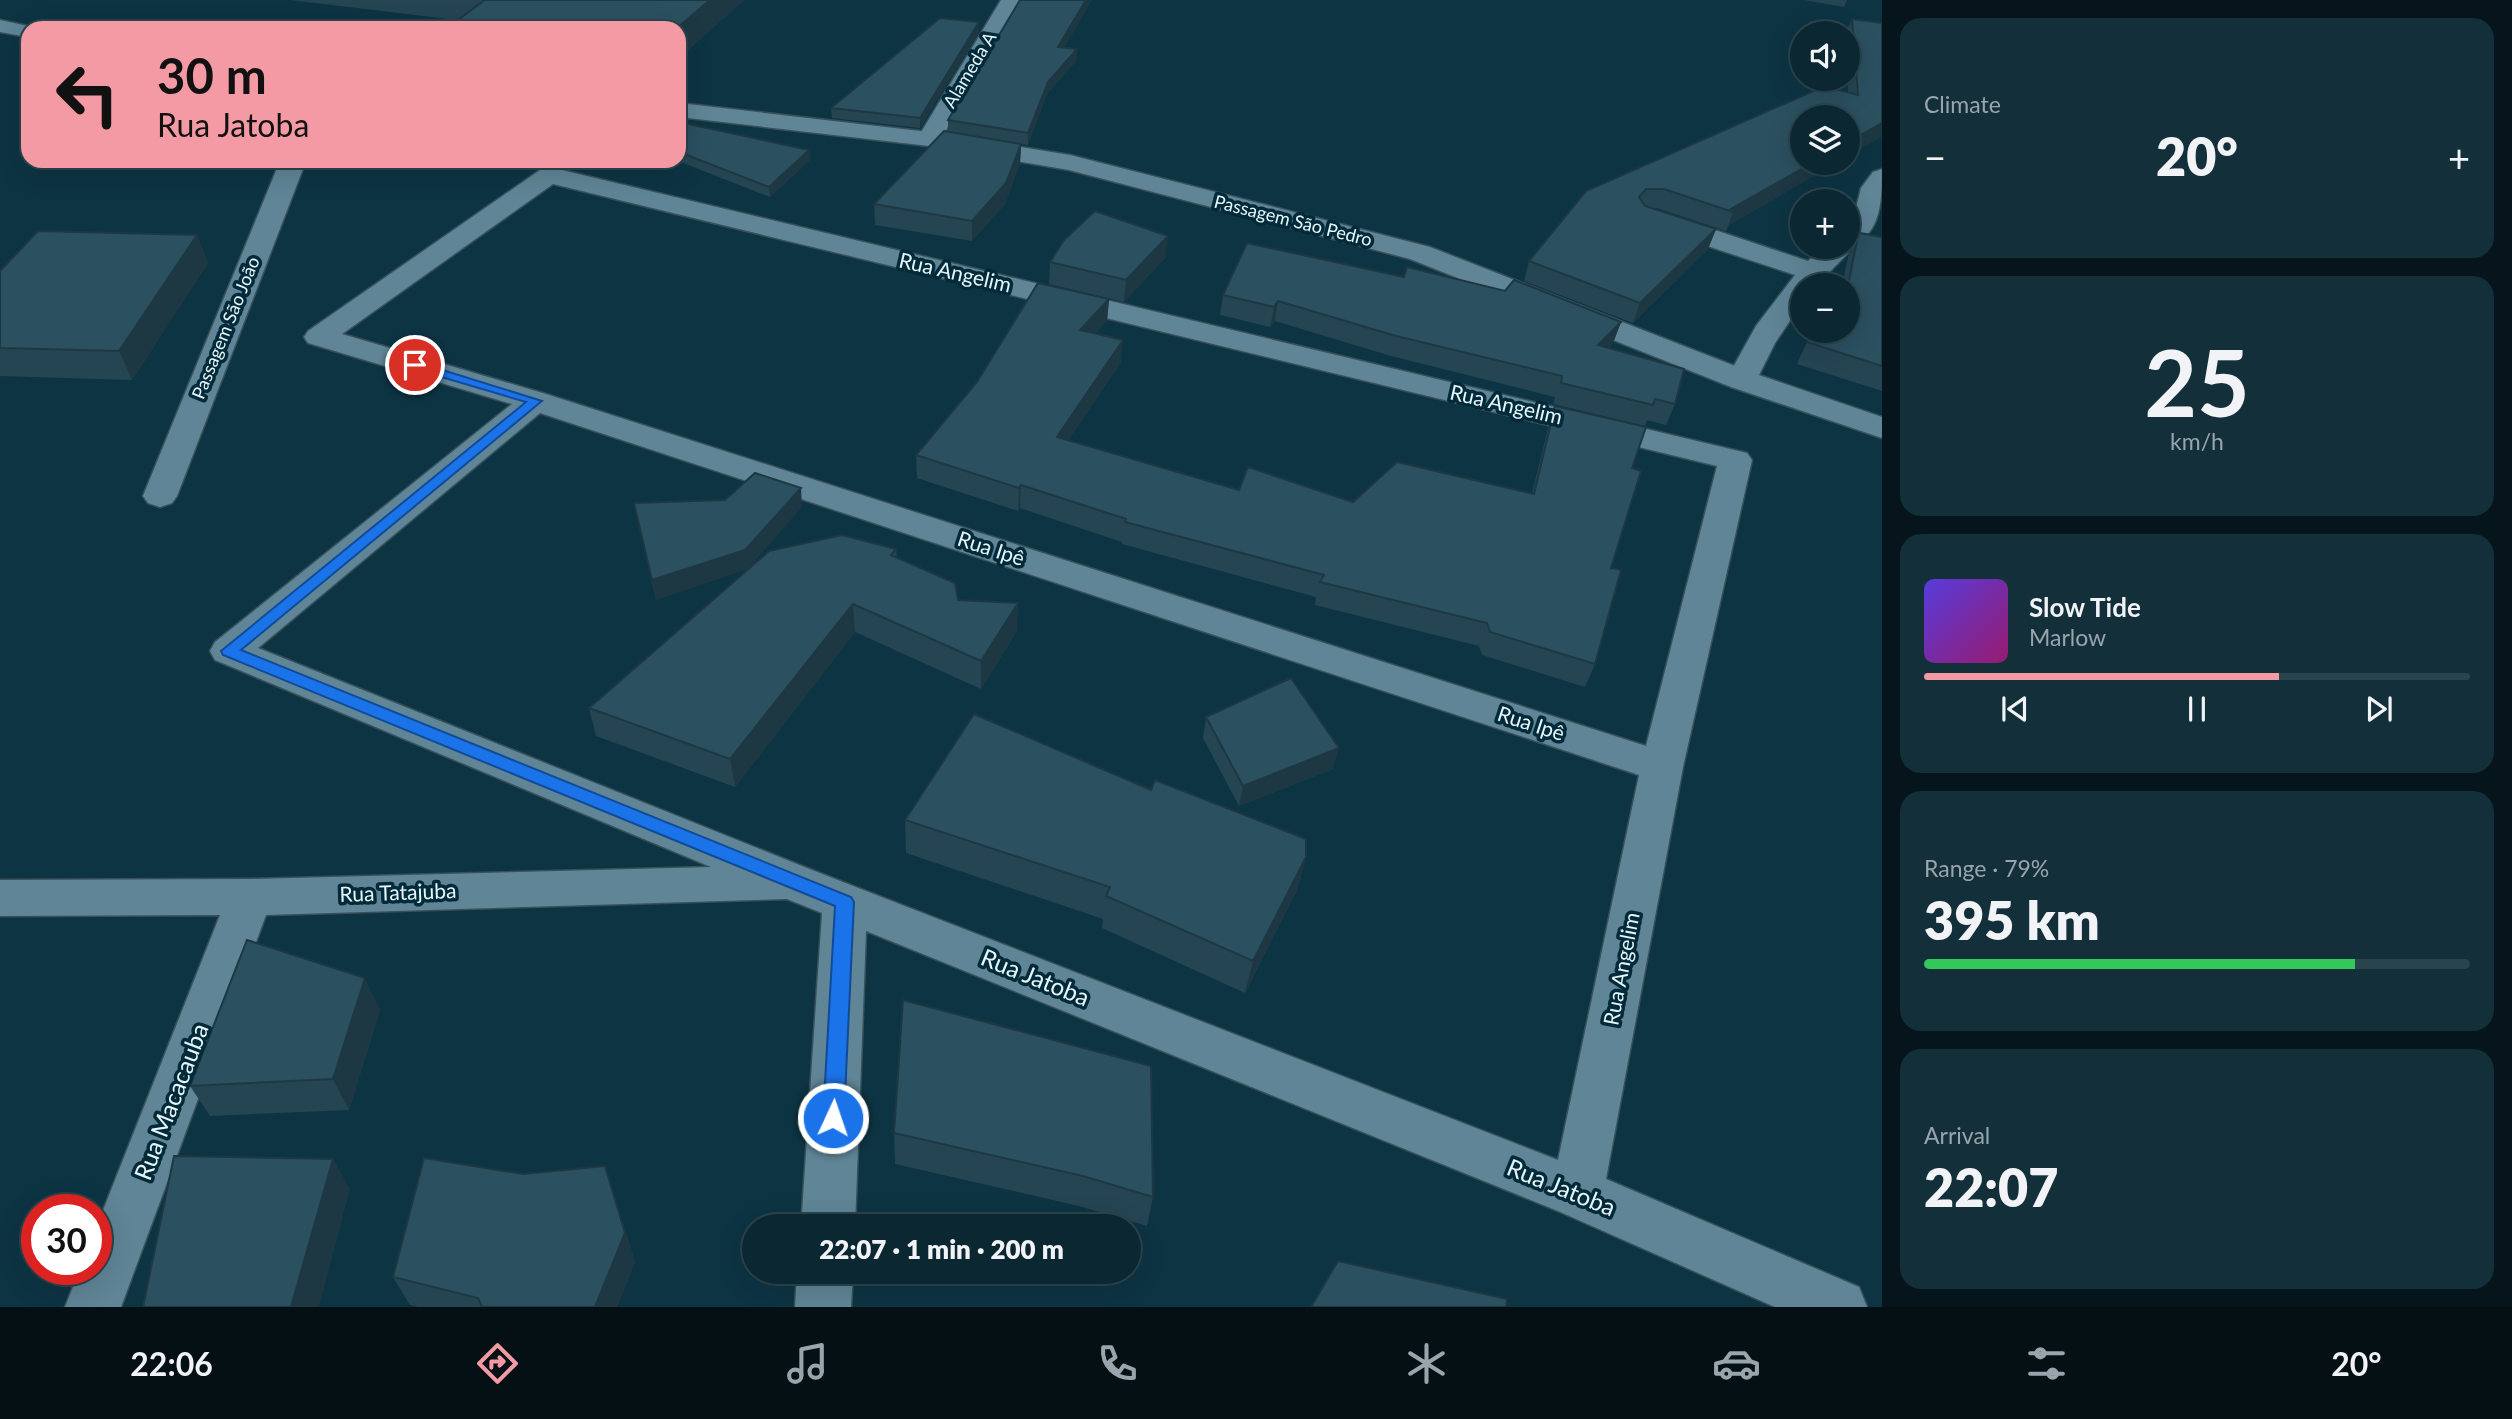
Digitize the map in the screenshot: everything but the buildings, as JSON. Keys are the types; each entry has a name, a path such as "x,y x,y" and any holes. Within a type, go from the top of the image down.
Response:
{"street":[{"name":"Alameda A","path":"929,139 1011,0"},
{"path":"0,26 21,29"},
{"name":"Passagem São Pedro","path":"686,110 742,111 1070,163 1420,253 1742,380 1882,428"},
{"name":"Passagem São João","path":"160,496 290,168"},
{"name":"Rua Angelim","path":"319,337 549,175 1735,460 1662,767 1577,1194"},
{"path":"1866,226 1879,185"},
{"path":"1647,217 1813,272"},
{"path":"1742,380 1756,346 1826,259"},
{"name":"Rua Ipê","path":"319,337 535,401 1662,767"},
{"name":"Rua Jatoba","path":"535,401 229,651 796,883 1577,1194 1839,1307"},
{"name":"Rua Tatajuba","path":"0,898 250,897 796,883"},
{"name":"Rua Macacauba","path":"93,1307 250,897"},
{"path":"829,1214 845,902"},
{"path":"823,1307 824,1284"}],"route":[{"path":"415,365 535,401 229,651 845,902 833,1118"}]}
